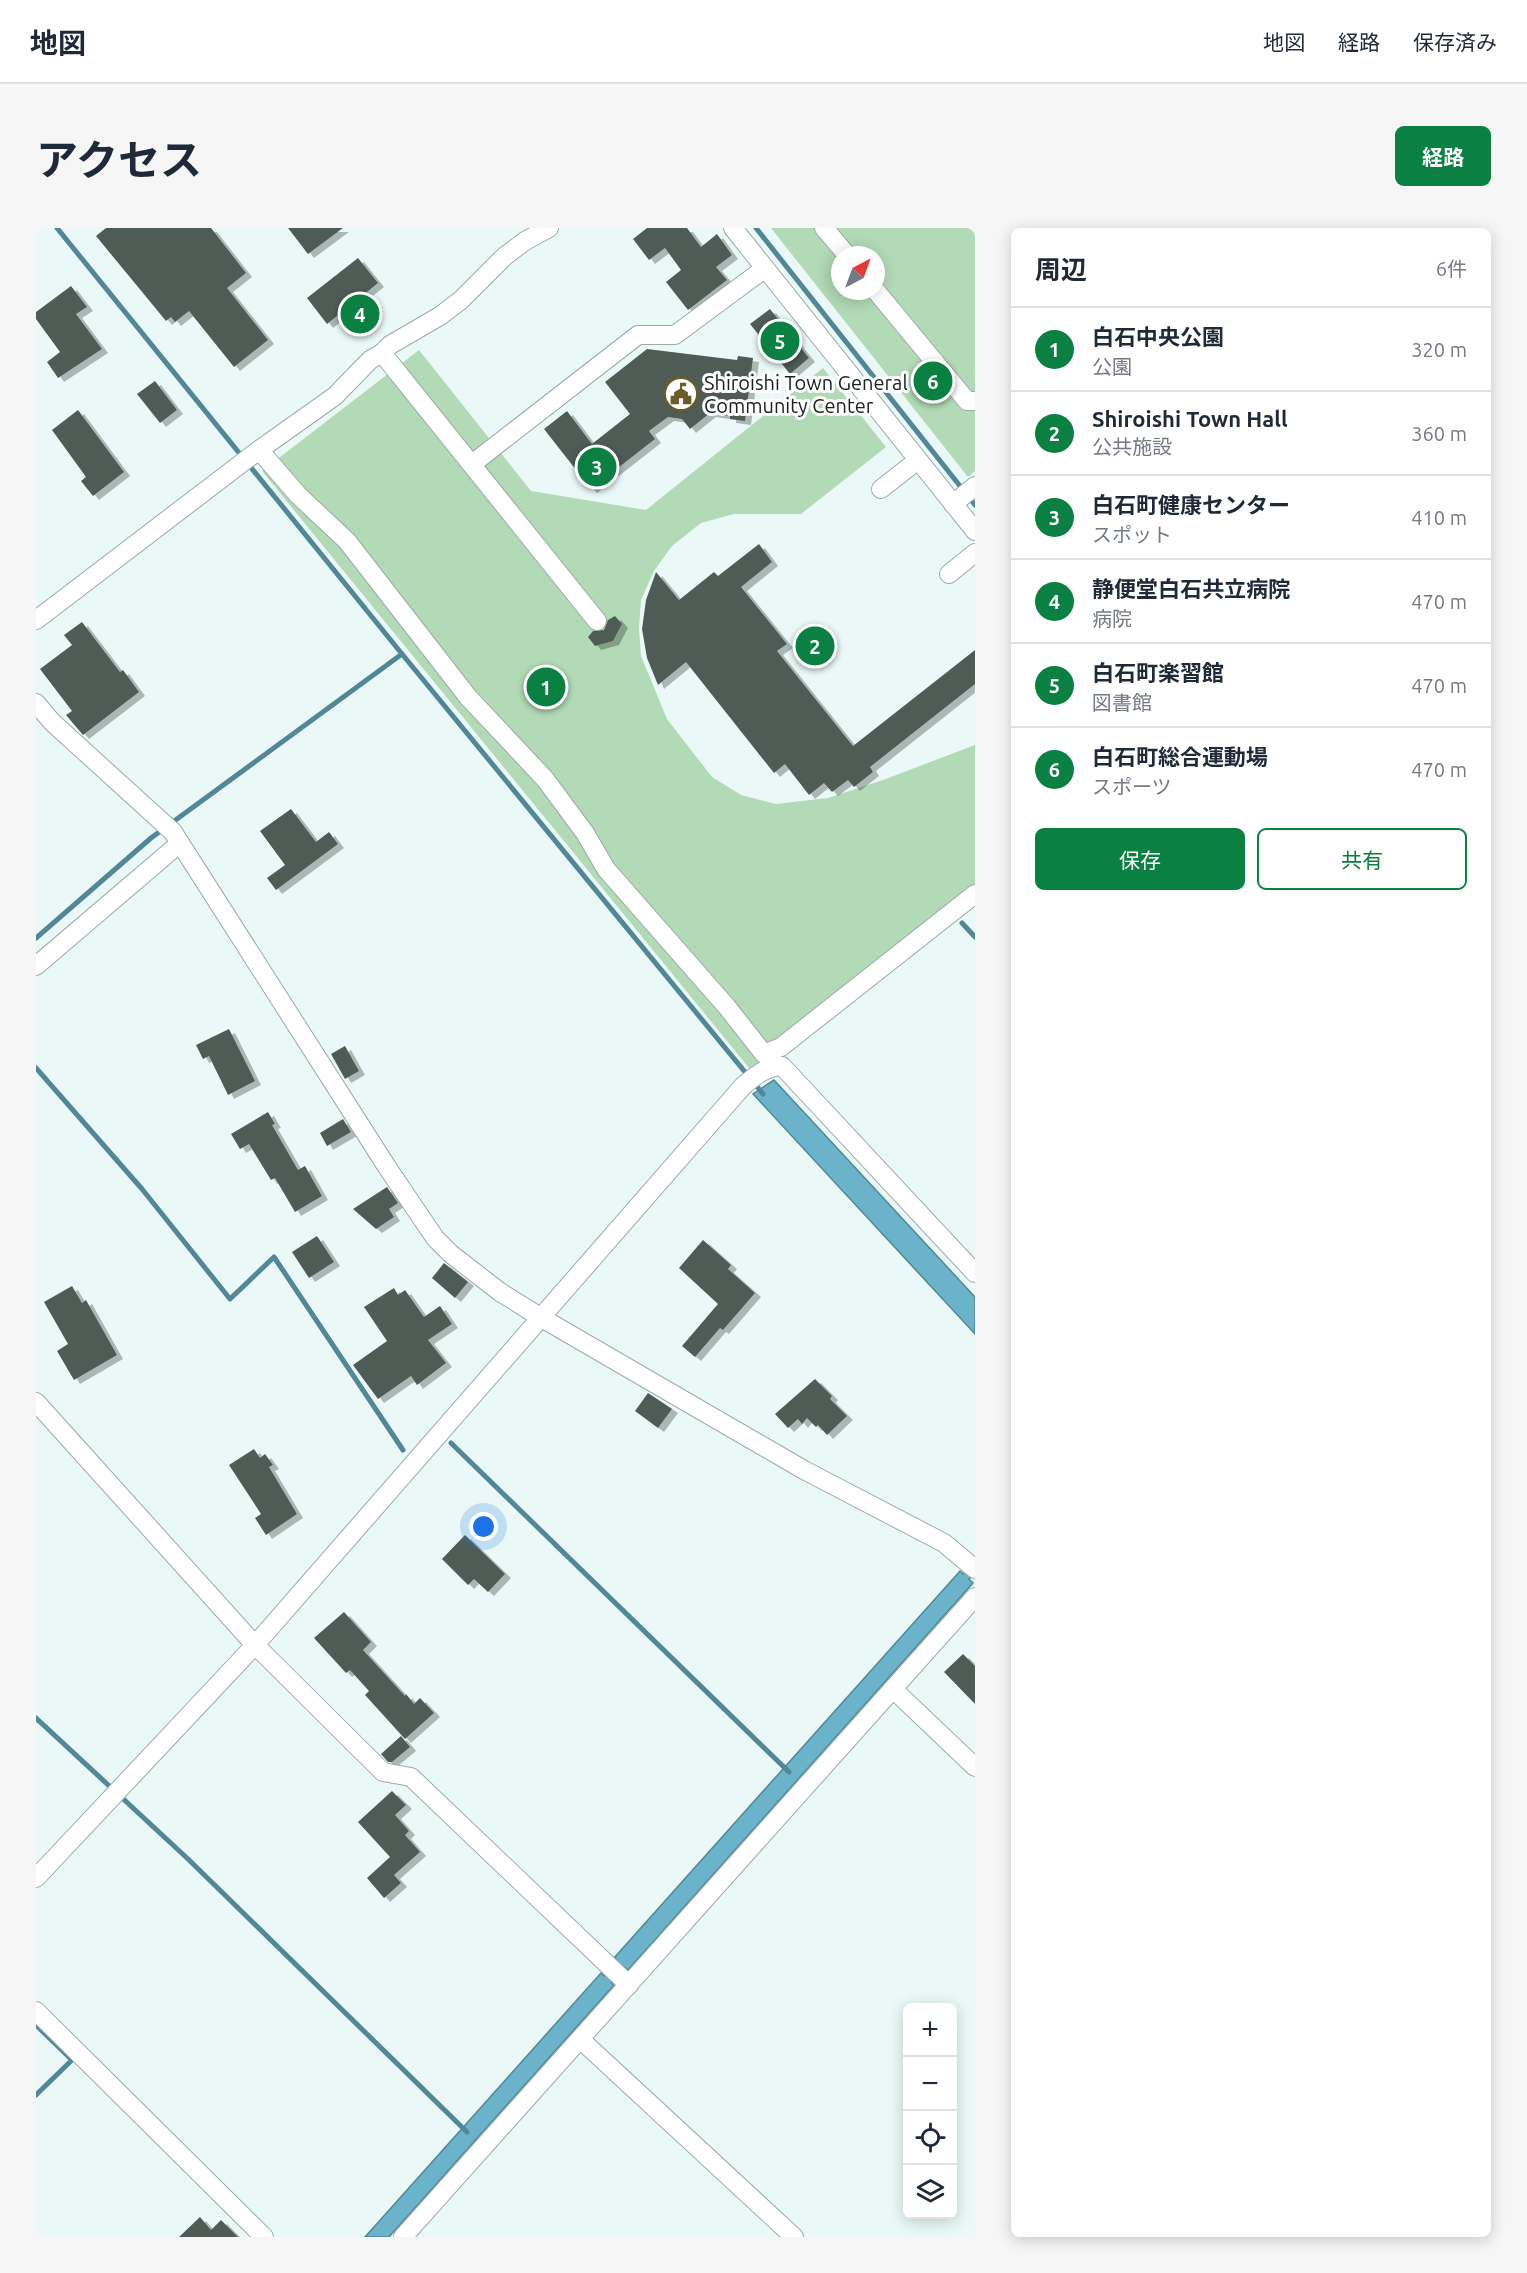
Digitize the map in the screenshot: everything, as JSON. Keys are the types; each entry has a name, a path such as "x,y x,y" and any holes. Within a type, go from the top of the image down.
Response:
{"street":[{"path":"36,620 259,450 335,396 370,360 390,345 440,316 460,300 505,256 525,241 549,228"},
{"path":"733,228 918,460 965,494 975,531"},
{"path":"824,228 839,246"},
{"path":"472,464 638,335 675,335 764,269"},
{"path":"883,300 967,401 975,401"},
{"path":"382,353 597,621"},
{"path":"259,450 298,495 347,541 468,697 545,779 585,833 606,869 727,1007 764,1054 780,1047 975,894"},
{"path":"881,489 918,460"},
{"path":"948,574 975,553"},
{"path":"36,703 52,722 172,832 387,1167 435,1238 451,1254 500,1292 540,1317 804,1470 944,1542 972,1567"},
{"path":"36,966 172,832"},
{"path":"36,1878 255,1645 743,1086 758,1073 771,1066 782,1066 975,1272"},
{"path":"36,1402 255,1645 383,1772 411,1777 619,1976"},
{"path":"403,2237 580,2039 619,1976 893,1689 975,1597"},
{"path":"893,1689 975,1767"},
{"path":"36,2011 264,2237"},
{"path":"580,2039 794,2237"}],"green space":[{"path":"771,228 975,228 975,471 968,477"},
{"path":"419,350 531,491 646,510 823,368 886,447 801,514 734,514 701,523 672,546 654,571 641,600 639,629 641,656 667,719 712,777 741,795 776,804 828,798 975,745 975,900 781,1054 749,1068 262,471"}],"water":[{"path":"774,1080 975,1297 975,1334 753,1094"},
{"path":"975,1561 975,1573 969,1579 973,1583 628,1970 624,1967 611,1982 614,1985 389,2237 365,2237 601,1973 604,1976 617,1961 614,1958 960,1571 963,1574"}],"building":[{"path":"106,228 211,228 246,273 227,288 268,340 234,367 189,311 175,322 171,317 166,321 96,236"},
{"path":"288,228 343,228 308,254"},
{"path":"647,228 687,228 701,247 717,234 732,255 716,267 727,280 688,310 666,282 681,270 665,248 649,260 633,239"},
{"path":"358,258 378,283 327,324 307,298"},
{"path":"71,286 87,307 76,314 102,349 58,378 47,362 60,352 36,319 36,312"},
{"path":"770,309 809,358 790,374 750,324"},
{"name":"Shiroishi Town General Community Center","path":"647,349 737,360 738,356 753,358 745,421 710,413 690,429 682,419 668,417 649,431 655,439 591,489 544,429 567,411 592,444 630,414 605,382"},
{"path":"155,381 177,410 160,423 137,394"},
{"path":"78,410 124,472 93,496 81,481 86,477 52,430"},
{"path":"759,544 772,562 741,587 787,644 777,651 853,746 975,650 975,684 870,767 873,772 854,787 848,780 832,792 824,783 809,795 785,764 774,773 686,662 658,685 647,658 642,629 646,600 656,572 679,600 714,572 718,576"},
{"path":"615,616 622,624 613,641 595,646 588,637 593,631 604,630 608,620"},
{"path":"82,622 120,672 123,670 139,692 83,735 66,715 72,711 40,669 72,645 64,635"},
{"path":"291,809 316,842 329,832 338,844 276,890 267,878 285,865 260,831"},
{"path":"229,1029 255,1081 228,1095 209,1056 203,1059 196,1045"},
{"path":"345,1046 359,1071 345,1079 331,1054"},
{"path":"268,1112 275,1124 272,1125 298,1170 305,1166 322,1196 295,1212 275,1178 271,1180 249,1144 240,1149 231,1134"},
{"path":"343,1119 351,1132 327,1146 320,1133"},
{"path":"387,1187 398,1203 389,1209 394,1217 376,1229 353,1209"},
{"path":"317,1236 334,1262 309,1278 292,1252"},
{"path":"703,1240 731,1265 728,1269 755,1293 723,1330 720,1328 695,1357 682,1346 718,1304 679,1268"},
{"path":"444,1263 468,1282 455,1298 432,1278"},
{"path":"72,1286 82,1303 86,1300 117,1355 74,1380 57,1351 68,1344 44,1302"},
{"path":"394,1288 398,1295 405,1290 424,1317 440,1306 452,1324 428,1340 446,1363 417,1385 411,1376 378,1399 353,1365 387,1341 364,1307"},
{"path":"815,1379 847,1416 827,1435 807,1418 802,1424 798,1419 788,1428 775,1414"},
{"path":"648,1393 672,1409 658,1428 635,1411"},
{"path":"254,1449 260,1458 265,1454 273,1465 269,1467 297,1514 266,1535 255,1518 261,1514 229,1465"},
{"path":"465,1535 505,1574 488,1592 474,1579 468,1585 442,1559"},
{"path":"344,1612 371,1642 363,1650 414,1704 420,1698 434,1713 405,1739 365,1695 369,1691 350,1670 346,1673 314,1638"},
{"path":"963,1654 975,1666 975,1704 944,1672"},
{"path":"401,1736 410,1747 392,1762 388,1762 381,1754"},
{"path":"392,1791 406,1805 395,1815 409,1831 405,1835 420,1852 394,1875 401,1883 384,1898 367,1878 390,1857 358,1822"},
{"path":"200,2217 211,2230 221,2220 238,2237 179,2237"}],"waterway":[{"path":"57,228 763,1094"},
{"path":"756,228 975,505"},
{"path":"36,938 151,838 402,654"},
{"path":"962,923 975,937"},
{"path":"36,1068 142,1189 230,1299 274,1257 403,1450"},
{"path":"451,1443 789,1772"},
{"path":"36,1718 188,1859 467,2132"},
{"path":"36,2025 72,2060 36,2095"}],"place":[{"name":"静便堂白石共立病院","path":"360,314"},
{"name":"白石町楽習館","path":"780,341"},
{"name":"白石町総合運動場","path":"933,381"},
{"name":"Shiroishi Town General Community Center","path":"681,394"},
{"name":"白石町健康センター","path":"597,467"},
{"name":"Shiroishi Town Hall","path":"815,646"},
{"name":"白石中央公園","path":"546,687"}]}
